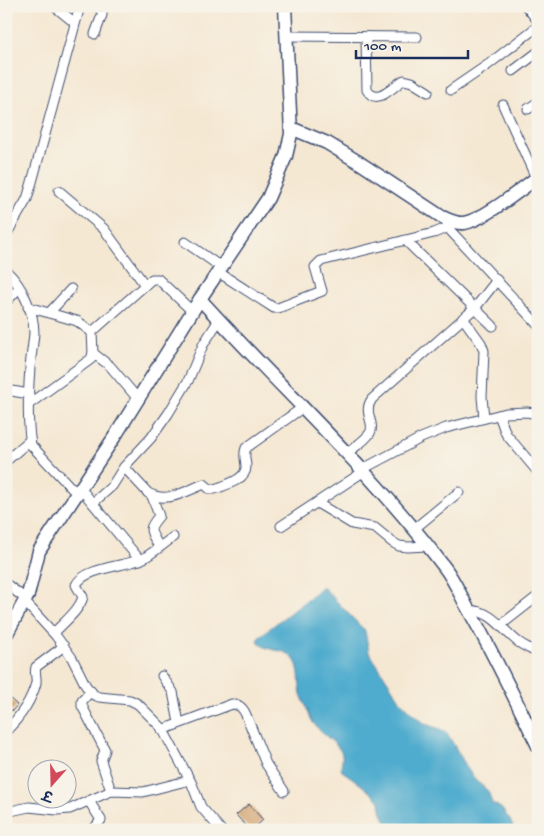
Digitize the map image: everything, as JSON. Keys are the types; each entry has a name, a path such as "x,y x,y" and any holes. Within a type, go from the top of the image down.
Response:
{"main road":[{"path":"6,634 26,600 40,551 219,269 268,198 286,156 292,134 285,6"},
{"path":"291,128 327,143 450,224 463,223 477,218 537,178"},
{"path":"200,299 362,471 414,529 446,570 469,610 537,744"}],"street":[{"path":"54,6 75,23"},
{"path":"6,235 27,199 80,6"},
{"path":"95,34 102,14 97,6"},
{"path":"526,6 538,21"},
{"path":"451,90 490,64 538,26"},
{"path":"286,36 417,36"},
{"path":"366,36 368,93 382,96 404,80 412,82 428,92"},
{"path":"513,71 538,52"},
{"path":"528,109 538,102"},
{"path":"503,105 537,178"},
{"path":"59,191 104,229 145,285"},
{"path":"184,242 274,308 278,308 322,291 315,266 321,261 434,233 450,224 538,325"},
{"path":"405,240 493,326"},
{"path":"6,271 12,276 28,307 34,332 28,404 31,445 35,452 93,504 140,560"},
{"path":"92,332 152,279 158,279 192,311"},
{"path":"346,454 370,433 372,427 368,415 369,404 475,308 497,280"},
{"path":"6,302 19,288"},
{"path":"49,313 71,288"},
{"path":"28,307 77,321 92,332"},
{"path":"463,318 481,343 484,351 484,412"},
{"path":"93,504 112,486 124,467 168,414 188,381 203,345 220,320"},
{"path":"28,404 91,359 93,353 92,332"},
{"path":"93,353 110,366 138,399"},
{"path":"6,390 29,394"},
{"path":"152,496 178,496 204,484 210,489 215,489 242,477 245,473 244,456 246,448 302,408"},
{"path":"281,526 362,471 421,438 484,412 499,415 506,413 535,413 538,421"},
{"path":"499,415 506,434 538,472"},
{"path":"6,461 30,440"},
{"path":"124,467 152,496 160,516 152,523 151,530 159,547"},
{"path":"414,529 460,492"},
{"path":"317,503 352,524 375,528 399,546 427,546"},
{"path":"54,633 82,601 83,597 76,585 78,582 95,571 140,560 173,537"},
{"path":"6,584 26,600 54,633 72,658 86,686 91,691 99,697 130,700 138,704 162,730 190,780 201,807 221,830"},
{"path":"501,625 538,596"},
{"path":"469,610 480,610 501,625 517,641 538,652"},
{"path":"6,731 16,721 27,704 36,682 36,667 64,646"},
{"path":"162,676 173,692 179,723"},
{"path":"91,691 82,702 82,706 106,750 101,761 111,791"},
{"path":"162,730 232,704 238,705 243,708 266,764 284,791"},
{"path":"6,812 29,807 57,810 70,809 111,791 143,792 190,780"},
{"path":"88,801 101,820 93,830"}],"water":[{"path":"322,586 365,631 369,652 402,703 425,724 447,733 473,778 488,791 492,803 501,808 510,820 514,830 394,830 384,817 380,801 342,771 342,754 340,750 311,719 301,694 295,661 288,654 269,649 258,641 260,636"}],"building":[{"path":"6,695 17,705 12,711 6,706"},
{"path":"249,804 263,820 252,830 236,815"}]}
